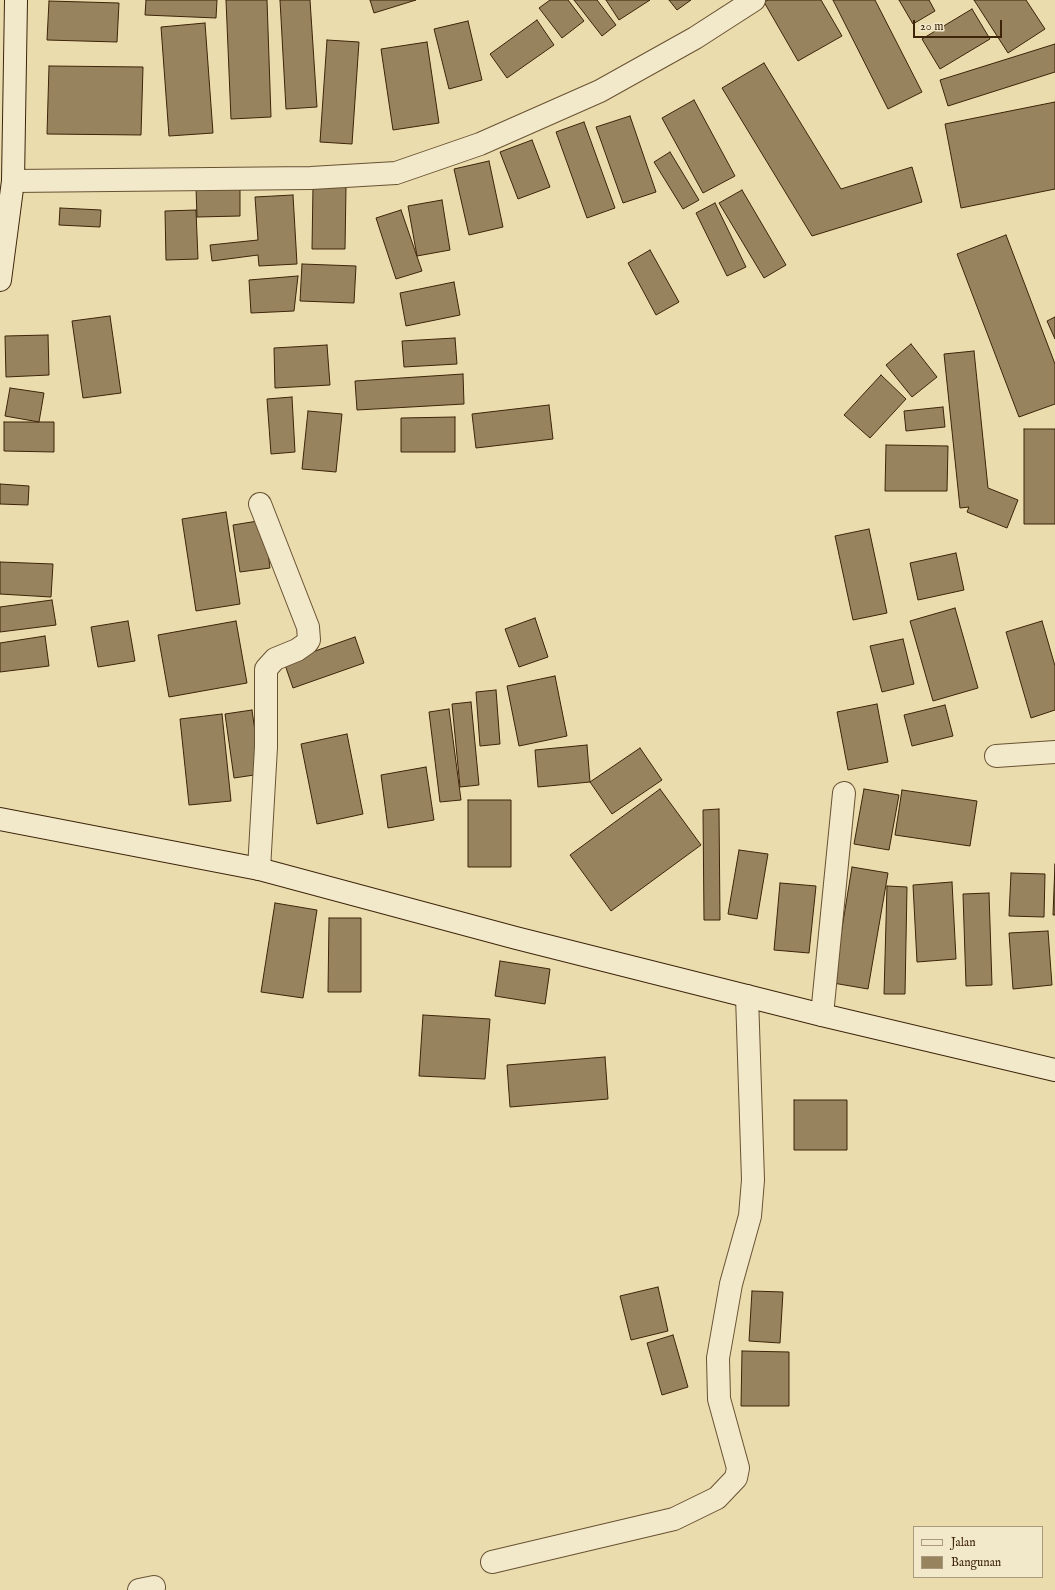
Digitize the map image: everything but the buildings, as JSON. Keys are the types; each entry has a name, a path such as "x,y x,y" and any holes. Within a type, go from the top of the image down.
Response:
{"street":[{"path":"0,280 13,181 16,0"},
{"path":"13,181 311,178 396,173 480,144 600,92 695,38 754,0"},
{"path":"259,869 266,747 266,669 275,659 298,650 307,644 309,640 308,627 260,504"},
{"path":"996,756 1055,752"},
{"path":"822,1015 844,793"},
{"path":"0,819 259,869 516,938 822,1015 1055,1070"},
{"path":"492,1562 674,1519 717,1498 736,1478 738,1468 719,1399 718,1358 731,1284 750,1216 753,1180 747,996"}]}
